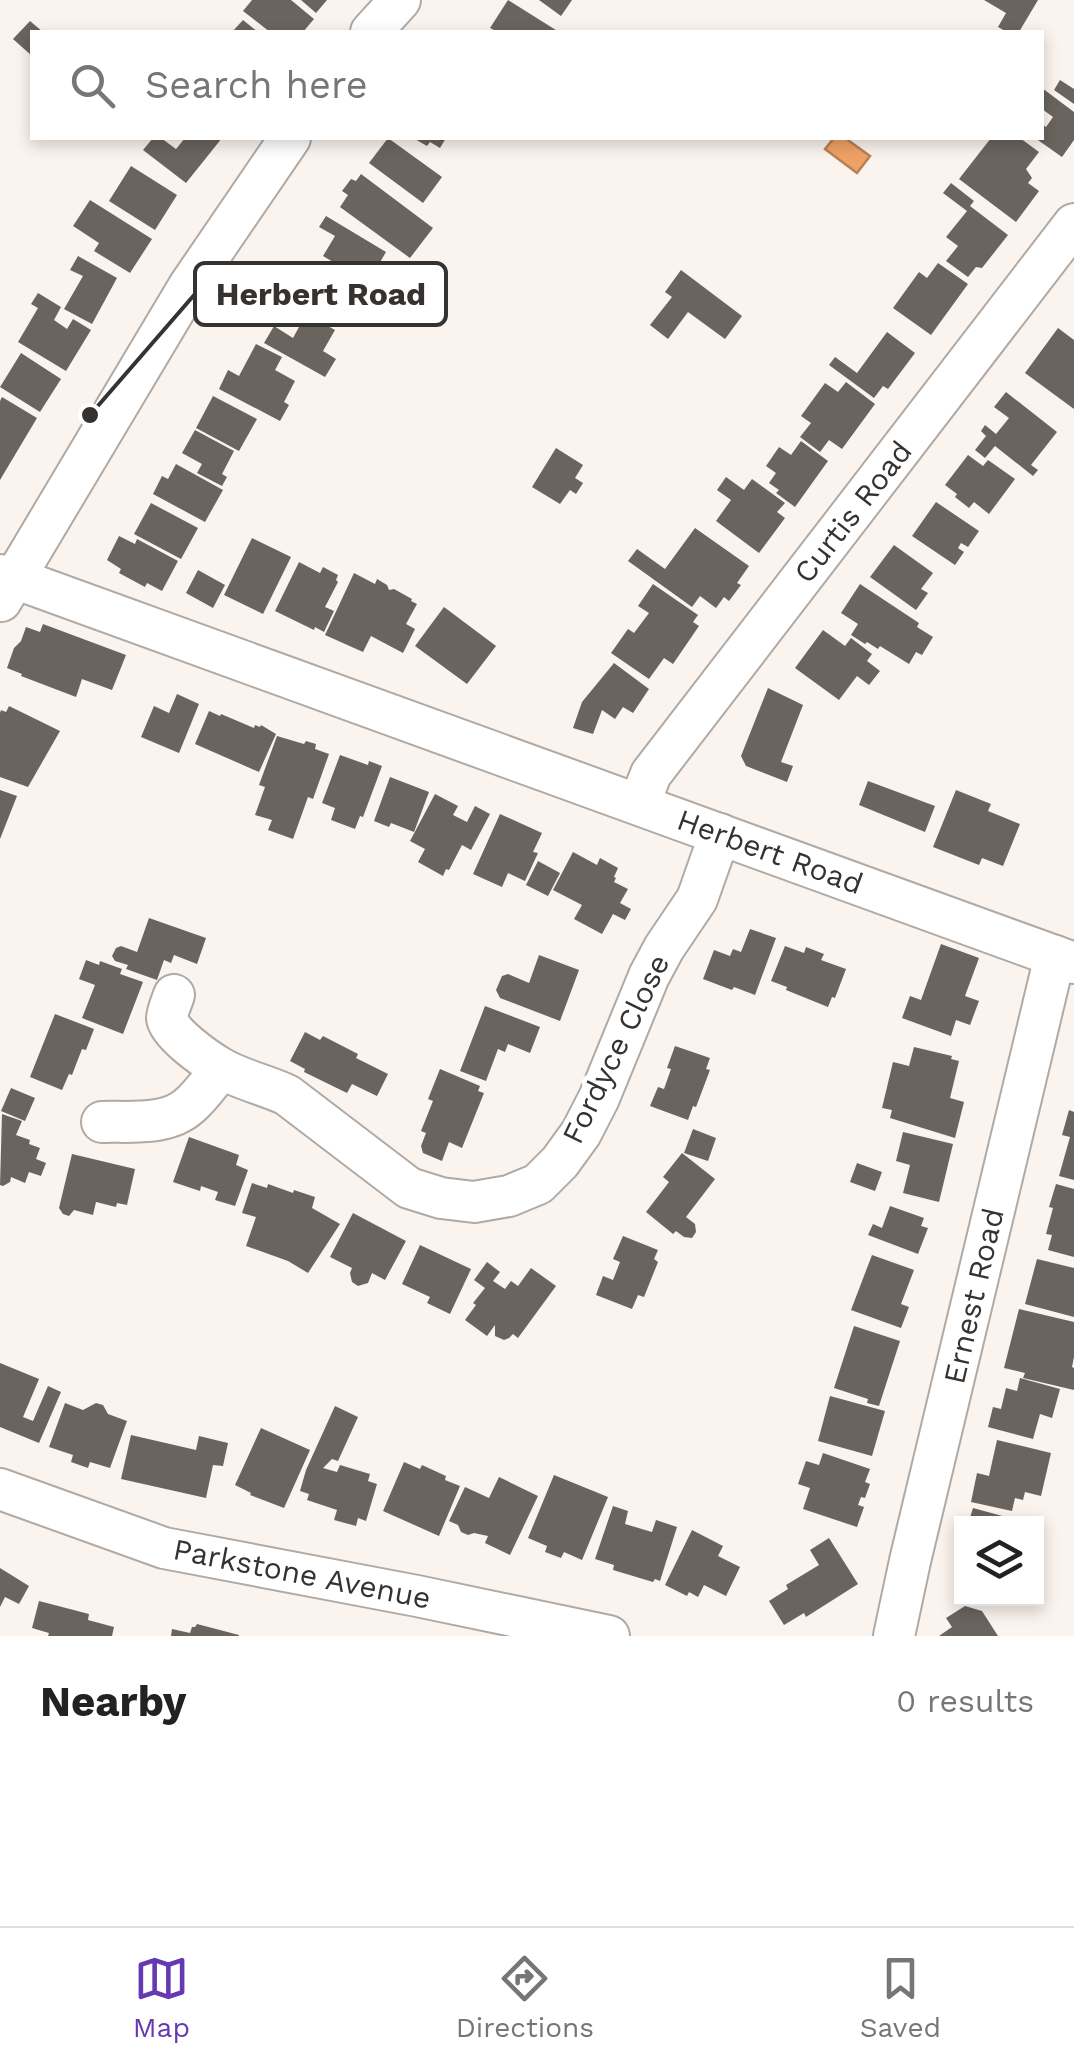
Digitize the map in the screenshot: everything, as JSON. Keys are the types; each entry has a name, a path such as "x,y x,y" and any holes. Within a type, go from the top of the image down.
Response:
{"street":[{"path":"373,30 400,0"},
{"path":"5,585 189,286 289,140"},
{"name":"Curtis Road","path":"639,804 652,774 1074,224"},
{"name":"Herbert Road","path":"5,585 639,804 1064,959"},
{"name":"Fordyce Close","path":"212,1061 287,1095 410,1188 441,1198 474,1202 508,1196 538,1184 581,1132 650,976 697,898 720,834"},
{"name":"Ernest Road","path":"894,1636 1064,959"},
{"path":"102,1122 157,1120 188,1107 212,1061 172,1030 167,1018 174,995"},
{"name":"Parkstone Avenue","path":"0,1489 164,1548 610,1636"}],"shaded area":[{"path":"832,140 848,140 870,156 857,173 825,149"}],"building":[{"path":"252,0 291,0 314,19 305,30 267,30 243,11"},
{"path":"301,0 327,0 316,13"},
{"path":"508,0 556,30 494,30 490,28"},
{"path":"539,0 572,0 561,16"},
{"path":"984,0 1038,0 1020,30 998,27 1006,13"},
{"path":"243,20 256,30 234,30"},
{"path":"30,21 41,30 30,30 30,54 13,39"},
{"path":"1060,80 1074,89 1074,104 1054,90"},
{"path":"1044,90 1074,112 1074,140 1062,157 1038,140 1044,140 1044,126 1053,117 1044,110"},
{"path":"151,140 164,140 176,149 183,140 220,140 186,183 143,150"},
{"path":"386,140 391,140 442,177 423,203 369,163"},
{"path":"416,140 445,140 440,148 430,142 427,146"},
{"path":"989,140 1023,140 1039,152 1026,169 1032,178 1028,183 1039,191 1016,222 959,179"},
{"path":"131,166 177,195 155,230 109,201"},
{"path":"361,174 433,228 410,258 340,207 348,195 342,191"},
{"path":"951,183 974,201 970,206 1008,235 982,268 976,267 968,277 946,261 958,246 946,237 967,211 943,193"},
{"path":"90,200 152,239 130,273 94,251 99,243 73,226"},
{"path":"326,216 386,252 368,283 323,256 335,236 319,227"},
{"path":"78,256 117,278 92,324 64,309 83,276 70,270"},
{"path":"938,263 968,284 931,335 893,308 919,272 927,278"},
{"path":"681,270 742,316 725,339 688,312 668,339 650,325 672,297 665,292"},
{"path":"38,293 61,307 54,320 67,329 73,319 91,330 66,371 18,342 38,308 31,304"},
{"path":"306,314 335,330 323,351 336,359 325,377 264,343 274,326 293,338"},
{"path":"1058,328 1074,340 1074,409 1025,373"},
{"path":"887,332 915,353 888,389 883,386 874,398 829,365 835,357 857,373"},
{"path":"256,344 282,357 275,370 295,381 280,421 219,389 228,370 239,376"},
{"path":"21,353 61,379 40,412 0,387"},
{"path":"846,382 875,404 842,449 829,440 820,452 800,437 811,423 801,416 825,383 838,392"},
{"path":"1006,392 1057,432 1031,465 1038,470 1033,476 995,446 985,458 975,450 986,436 981,431 985,425 996,434 1009,418 994,407"},
{"path":"213,396 257,419 239,451 196,428"},
{"path":"2,397 37,418 0,480 0,401"},
{"path":"195,430 234,451 222,474 227,477 222,486 197,473 202,464 182,453"},
{"path":"801,441 828,461 795,507 776,493 779,490 769,483 776,473 766,466 779,447 791,455"},
{"path":"556,448 583,465 575,478 583,483 576,494 570,490 560,504 532,487"},
{"path":"968,455 983,466 988,460 1015,479 989,514 974,502 969,508 945,485"},
{"path":"176,464 223,490 205,522 153,494 162,476 168,479"},
{"path":"726,477 744,490 752,479 785,503 777,512 785,518 759,553 716,521 731,500 717,490"},
{"path":"936,502 979,531 968,547 961,543 958,548 964,552 955,565 912,536"},
{"path":"151,503 198,528 181,559 134,534"},
{"path":"695,528 749,566 729,601 724,597 716,608 700,596 692,607 628,561 637,549 665,569"},
{"path":"119,536 135,544 137,539 178,561 162,591 119,573 121,569 107,560"},
{"path":"252,538 291,557 263,614 224,595"},
{"path":"894,545 933,573 921,589 928,593 916,610 870,577"},
{"path":"299,562 320,573 323,567 338,575 325,607 334,611 324,632 275,611"},
{"path":"198,570 225,585 213,608 186,593"},
{"path":"354,573 375,584 377,579 417,604 406,624 415,629 403,653 371,636 363,652 325,635"},
{"path":"653,584 698,615 693,622 699,626 673,664 664,658 649,679 611,653 628,629 634,633 649,613 638,606"},
{"path":"860,584 919,623 917,627 933,637 922,655 916,652 909,664 880,646 878,649 851,635 858,624 841,613"},
{"path":"444,607 496,646 467,684 415,646"},
{"path":"43,624 126,655 112,690 82,679 76,697 7,668 26,627 40,632"},
{"path":"823,630 845,646 851,638 872,654 867,661 880,671 869,685 857,676 839,700 795,668"},
{"path":"614,663 649,689 633,713 623,707 615,719 602,710 593,734 573,728 582,702"},
{"path":"768,688 803,705 781,762 793,766 787,782 746,766 741,756"},
{"path":"177,694 199,704 179,753 141,737 154,706 169,713"},
{"path":"9,706 60,731 28,787 0,777 0,713"},
{"path":"209,711 254,728 261,725 276,734 259,772 195,744"},
{"path":"277,736 316,744 315,749 329,754 293,839 268,830 272,820 255,815 265,787 259,785"},
{"path":"340,755 382,766 355,829 331,820 335,808 322,803"},
{"path":"390,777 429,792 414,832 374,821"},
{"path":"868,781 935,806 925,832 859,805"},
{"path":"0,790 17,796 0,839"},
{"path":"956,790 991,804 988,811 1020,824 1003,866 982,858 979,865 933,847"},
{"path":"435,794 458,806 453,815 467,822 475,806 490,814 471,850 462,845 443,876 418,862 425,849 410,841"},
{"path":"500,814 542,833 525,881 508,873 502,887 473,874"},
{"path":"573,852 597,865 600,858 618,868 614,882 628,889 620,903 631,909 625,920 613,914 602,934 574,919 582,905 553,890"},
{"path":"538,861 560,873 548,896 526,885"},
{"path":"149,918 206,938 197,964 174,955 171,963 164,960 157,980 115,961 112,956 116,948 137,952"},
{"path":"750,929 776,938 755,995 703,979 714,950 730,956 733,949 741,952"},
{"path":"941,944 979,958 965,996 979,1001 970,1025 956,1020 951,1036 902,1018 910,996 921,1000"},
{"path":"785,946 804,953 806,947 824,954 821,960 846,969 828,1007 771,981"},
{"path":"539,955 579,970 560,1021 500,998 496,990 502,976 508,974 529,983"},
{"path":"86,960 122,969 120,974 143,982 123,1034 82,1018 95,985 79,979"},
{"path":"485,1006 540,1027 530,1053 508,1044 505,1052 498,1049 486,1081 460,1071"},
{"path":"55,1014 94,1029 62,1090 30,1077"},
{"path":"305,1032 320,1040 323,1036 388,1074 377,1096 352,1084 347,1093 290,1061"},
{"path":"675,1046 710,1058 706,1069 710,1070 688,1120 650,1106 658,1087 664,1089"},
{"path":"914,1047 959,1061 950,1098 964,1102 955,1138 890,1118 892,1110 882,1108 893,1062 909,1066"},
{"path":"440,1069 480,1086 478,1091 484,1093 462,1148 449,1142 442,1161 423,1153 421,1146 426,1133 421,1131 433,1101 428,1099"},
{"path":"11,1088 35,1098 25,1121 1,1111"},
{"path":"1069,1110 1074,1112 1074,1180 1059,1176 1070,1137 1062,1135"},
{"path":"2,1114 22,1121 16,1135 40,1148 36,1159 46,1163 41,1176 29,1172 25,1183 11,1177 10,1182 0,1185"},
{"path":"693,1129 716,1138 708,1161 684,1153"},
{"path":"903,1132 953,1144 939,1202 903,1193 910,1165 896,1161"},
{"path":"189,1137 239,1155 236,1165 248,1170 235,1206 215,1200 218,1192 173,1182"},
{"path":"682,1153 715,1179 686,1217 695,1224 692,1238 676,1231 673,1234 646,1212 669,1182 663,1177"},
{"path":"72,1154 135,1169 127,1205 117,1203 116,1207 96,1202 93,1215 74,1210 69,1216 63,1214 59,1208"},
{"path":"857,1163 882,1172 875,1191 850,1182"},
{"path":"252,1183 315,1197 312,1208 340,1224 308,1273 288,1261 246,1246 256,1217 242,1213"},
{"path":"1056,1184 1074,1189 1074,1257 1048,1250 1052,1235 1046,1234 1053,1208 1049,1207"},
{"path":"890,1206 924,1218 921,1226 928,1228 918,1254 868,1235 873,1224 882,1228"},
{"path":"353,1213 406,1241 385,1280 372,1273 368,1283 358,1286 352,1282 352,1268 330,1257"},
{"path":"623,1236 658,1250 654,1259 658,1262 644,1297 638,1295 632,1309 596,1295 603,1276 613,1280 620,1262 613,1259"},
{"path":"420,1245 471,1269 450,1314 427,1303 430,1297 402,1284"},
{"path":"872,1255 914,1270 901,1304 909,1307 901,1328 851,1310"},
{"path":"1037,1259 1074,1268 1074,1317 1025,1304"},
{"path":"487,1262 500,1272 493,1281 505,1289 511,1281 518,1286 531,1268 556,1286 518,1338 513,1334 504,1340 495,1336 495,1325 487,1336 465,1320 485,1288 474,1280"},
{"path":"1019,1309 1074,1322 1074,1390 1023,1378 1025,1373 1004,1368"},
{"path":"854,1326 900,1341 879,1406 834,1388"},
{"path":"0,1363 39,1379 23,1417 33,1421 48,1386 61,1392 39,1443 0,1427"},
{"path":"1020,1378 1060,1389 1052,1418 1040,1414 1033,1439 988,1427 993,1407 1001,1409 1006,1388 1017,1391"},
{"path":"830,1396 885,1411 872,1456 818,1441"},
{"path":"65,1403 83,1410 96,1403 103,1405 108,1414 127,1421 110,1468 90,1462 88,1468 71,1462 73,1455 49,1447"},
{"path":"335,1406 358,1417 338,1461 332,1459 323,1468 337,1472 340,1465 370,1474 368,1481 377,1484 366,1521 358,1518 356,1526 334,1520 337,1510 307,1500 309,1494 300,1491"},
{"path":"261,1428 310,1450 284,1508 235,1485"},
{"path":"131,1435 196,1450 199,1436 228,1443 223,1466 213,1465 206,1498 121,1479"},
{"path":"997,1440 1051,1453 1041,1496 1025,1492 1023,1500 1015,1498 1012,1511 971,1502 977,1473 989,1476"},
{"path":"823,1453 870,1469 865,1482 870,1484 858,1505 864,1507 857,1527 803,1509 810,1488 798,1484 806,1461 819,1465"},
{"path":"404,1462 420,1469 422,1465 460,1486 439,1536 383,1511"},
{"path":"554,1475 608,1497 582,1560 564,1552 561,1558 545,1552 547,1546 528,1538"},
{"path":"499,1477 538,1496 510,1555 485,1543 488,1536 468,1535 449,1521 465,1487 489,1498"},
{"path":"613,1506 628,1511 625,1524 652,1532 656,1520 677,1527 660,1581 613,1570 614,1565 595,1559"},
{"path":"973,1508 1002,1516 970,1516"},
{"path":"692,1530 723,1546 718,1556 740,1567 726,1596 704,1585 698,1597 689,1592 687,1596 665,1585"},
{"path":"829,1538 858,1584 806,1617 804,1613 784,1625 769,1601 788,1589 786,1585 819,1565 810,1550"},
{"path":"0,1568 29,1586 19,1604 5,1597 0,1607"},
{"path":"39,1601 89,1614 88,1620 114,1627 112,1636 48,1636 49,1633 32,1628"},
{"path":"965,1606 982,1611 998,1636 939,1636 952,1627 946,1618"},
{"path":"197,1624 239,1636 171,1636 172,1629 190,1633"}],"place":[{"name":"Herbert Road","path":"90,415"}]}
